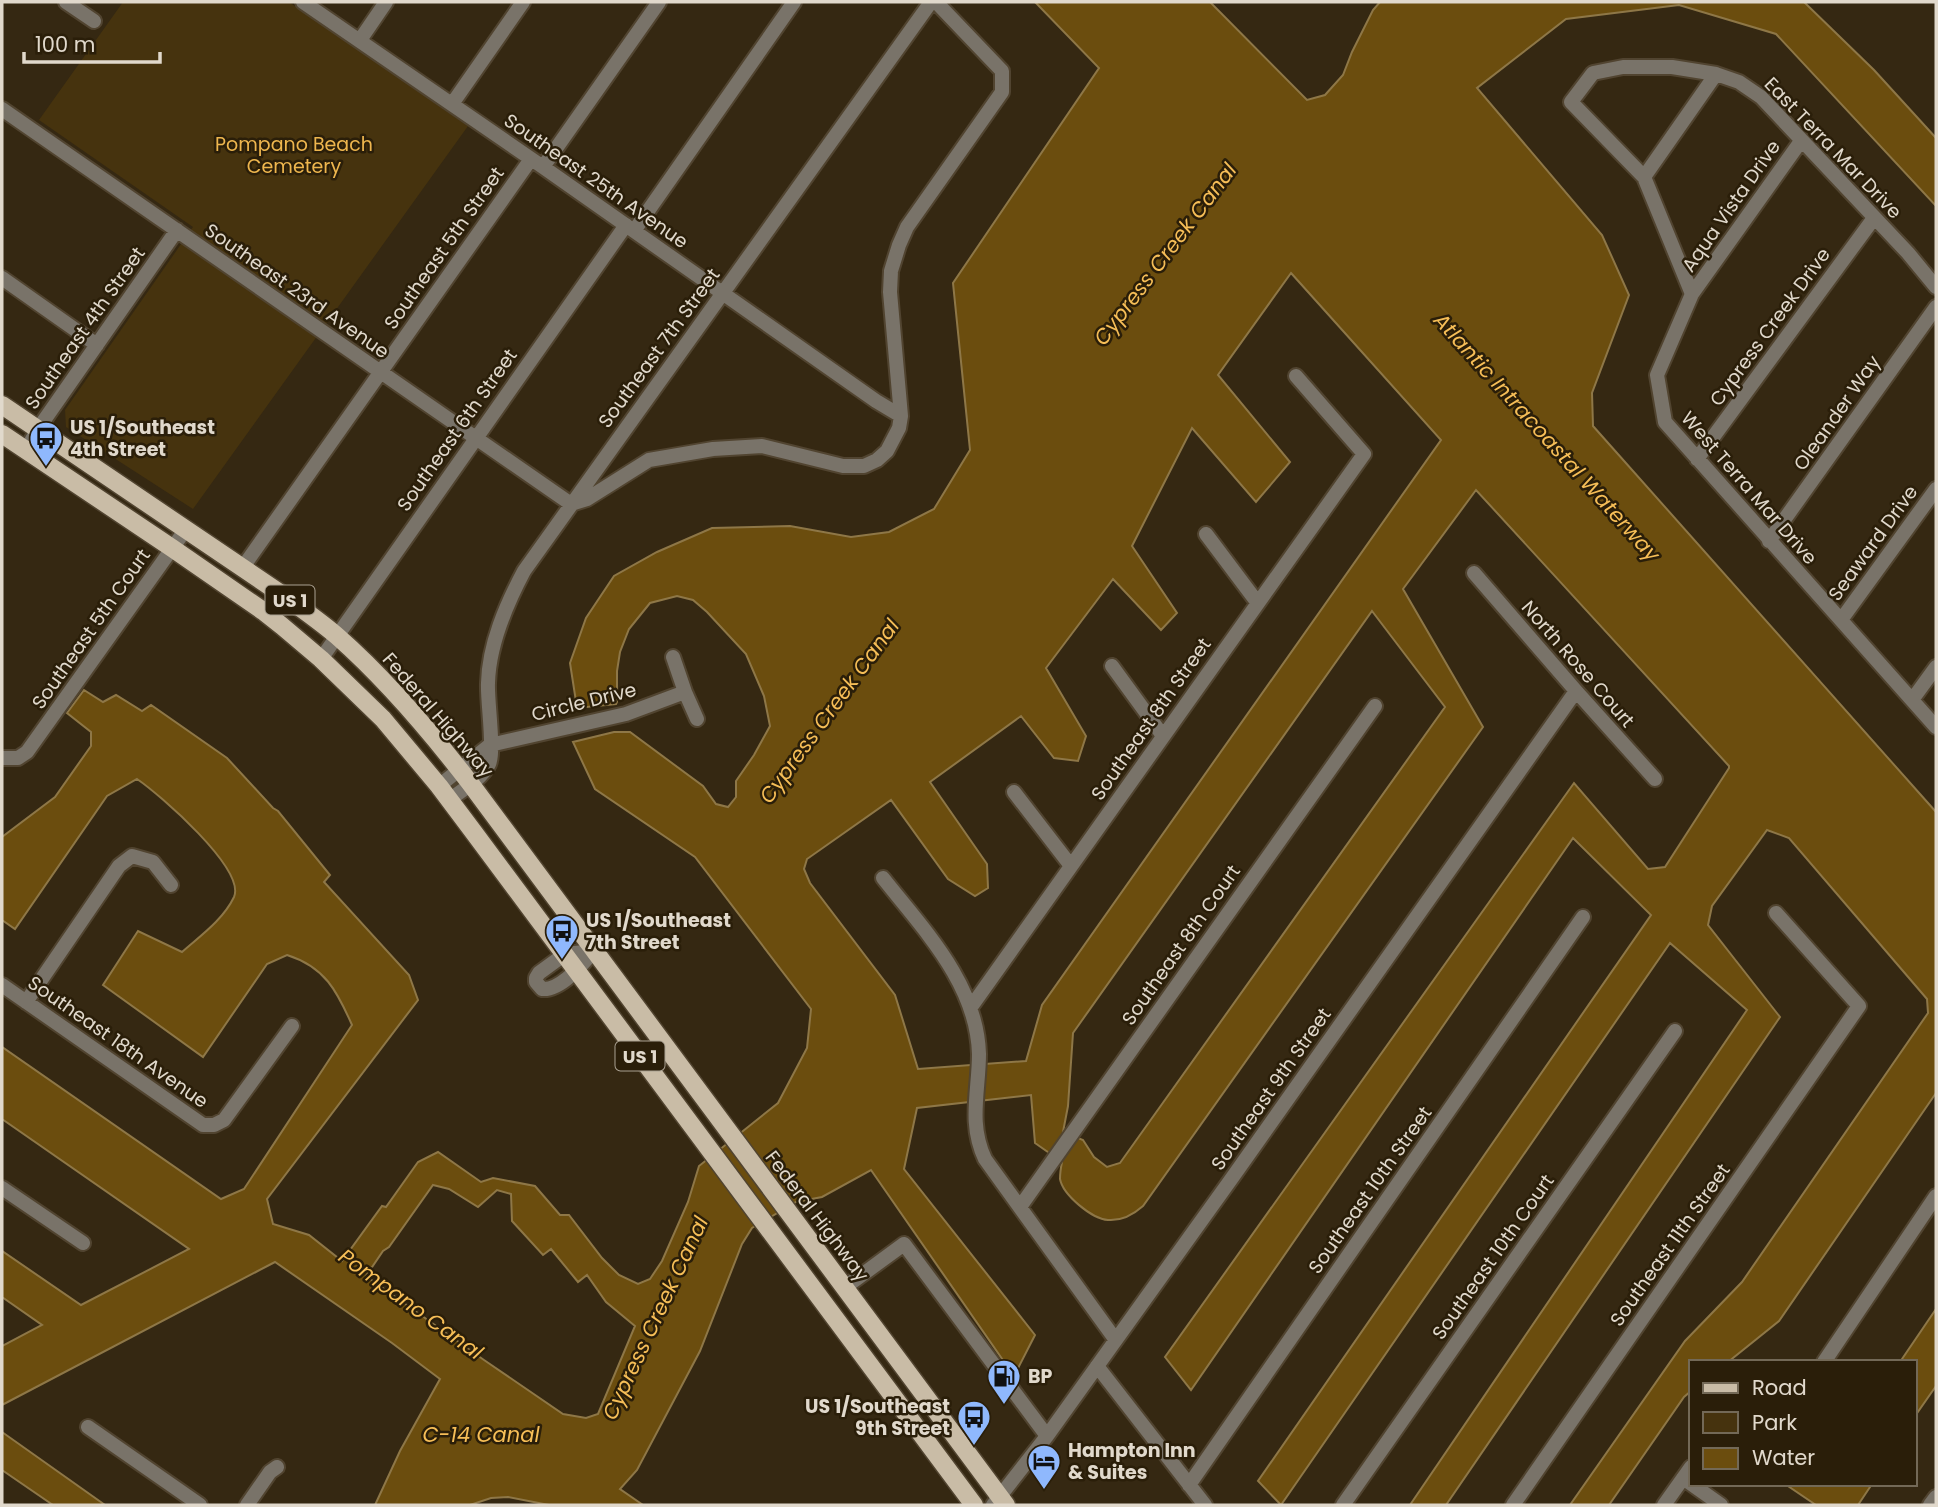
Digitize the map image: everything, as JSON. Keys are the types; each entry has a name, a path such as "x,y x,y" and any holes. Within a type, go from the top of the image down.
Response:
{"main road":[{"name":"Federal Highway","path":"2,405 290,600 336,635 400,697 465,776 790,1213 1000,1503"},
{"name":"US 1","path":"2,434 263,611 321,659 383,719 444,793 974,1505"},
{"path":"840,1325 866,1341 887,1345"},
{"path":"864,1358 886,1360 907,1373"}],"street":[{"path":"66,2 94,21"},
{"name":"Southeast 25th Avenue","path":"303,2 901,416"},
{"path":"360,40 386,2"},
{"path":"452,104 523,2"},
{"name":"Southeast 5th Street","path":"243,567 379,372 659,2"},
{"name":"Southeast 6th Street","path":"321,659 475,438 794,2"},
{"name":"Southeast 7th Street","path":"444,793 465,776 484,771 490,762 488,682 492,656 511,596 524,571 931,2"},
{"path":"571,504 587,499 649,460 713,449 762,446 843,466 864,466 887,451 899,428 901,416 890,292 891,271 899,246 907,227 1002,92 1002,71 936,2"},
{"name":"East Terra Mar Drive","path":"1644,177 1571,102 1593,73 1623,67 1672,67 1716,74 1739,82 1761,97 1908,253 1936,287"},
{"path":"1692,294 1644,177 1716,74"},
{"name":"Southeast 23rd Avenue","path":"2,109 571,504"},
{"name":"Aqua Vista Drive","path":"1692,294 1801,141"},
{"name":"Cypress Creek Drive","path":"1697,458 1874,218"},
{"name":"Southeast 4th Street","path":"26,450 177,230"},
{"path":"2,278 97,345"},
{"name":"West Terra Mar Drive","path":"1692,294 1657,375 1665,422 1936,727"},
{"name":"Oleander Way","path":"1769,541 1936,307"},
{"name":"Southeast 8th Street","path":"971,1007 1364,454 1296,376"},
{"name":"Seaward Drive","path":"1841,620 1936,489"},
{"name":"Southeast 5th Court","path":"2,758 18,758 27,752 186,529"},
{"path":"1206,534 1257,602"},
{"name":"North Rose Court","path":"1474,573 1655,779"},
{"path":"673,657 696,719"},
{"path":"1112,666 1163,736"},
{"path":"1912,700 1936,667"},
{"name":"Southeast 9th Street","path":"1000,1503 1576,691"},
{"name":"Circle Drive","path":"490,744 626,715 685,692"},
{"name":"Southeast 8th Court","path":"1020,1207 1375,706"},
{"path":"1014,792 1071,866"},
{"path":"26,1002 119,866 132,856 153,862 172,885"},
{"path":"883,878 948,963 971,1007 979,1054 975,1109 978,1144 985,1159 1115,1339"},
{"name":"Southeast 11th Street","path":"1513,1505 1859,1006 1776,913"},
{"name":"Southeast 10th Street","path":"1189,1485 1583,917"},
{"path":"594,951 577,970 551,989 545,990 539,986 536,978 539,973 565,954 594,951"},
{"name":"Southeast 18th Avenue","path":"2,985 203,1125 214,1125 224,1120 292,1026"},
{"name":"Southeast 10th Court","path":"1343,1505 1675,1031"},
{"path":"2,1188 83,1243"},
{"path":"1825,1360 1936,1196"},
{"path":"844,1288 904,1244 1047,1436"},
{"path":"1097,1366 1205,1505"},
{"path":"88,1427 200,1505"},
{"path":"247,1505 270,1472 277,1467"},
{"path":"1664,1505 1687,1473"},
{"path":"1701,1486 1721,1505"},
{"path":"1930,1505 1936,1497"}],"green space":[{"name":"Pompano Beach Cemetery","path":"123,2 289,2 468,126 193,509 66,427 65,410 193,227 39,120"}],"water":[{"path":"1035,2 1210,2 1307,100 1325,95 1343,75 1373,10 1380,2 1804,2 1874,70 1936,138 1936,206 1776,34 1679,5 1566,19 1477,88 1602,235 1629,295 1592,393 1593,426 1936,812 1936,1093 1779,1321 1730,1360 1689,1360 1689,1393 1609,1505 1570,1505 1685,1341 1742,1282 1928,1013 1927,999 1789,838 1767,830 1712,906 1708,925 1780,1017 1446,1505 1410,1505 1747,1010 1670,943 1281,1505 1258,1481 1651,915 1573,838 1191,1390 1165,1357 1574,783 1648,869 1665,867 1729,768 1476,490 1403,589 1483,727 1143,1206 1127,1216 1108,1220 1087,1211 1072,1199 1060,1179 1062,1162 1035,1143 1031,1095 917,1108 904,1169 1035,1335 1014,1376 871,1170 822,1197 796,1202 752,1228 742,1244 700,1351 637,1470 620,1489 643,1505 549,1505 508,1497 491,1498 470,1505 375,1505 400,1451 440,1379 275,1262 2,1405 2,1346 42,1325 2,1297 2,1251 81,1305 189,1249 2,1119 2,1047 221,1199 244,1189 352,1025 335,991 320,973 287,955 267,964 203,1057 103,985 138,931 182,952 217,920 234,897 234,885 214,851 181,816 137,779 107,796 15,929 2,920 2,837 55,797 91,746 91,732 67,713 84,690 103,702 116,695 142,711 151,705 227,758 278,811 330,875 324,882 409,975 418,1000 267,1199 273,1224 309,1235 342,1261 418,1162 438,1152 481,1182 493,1178 535,1186 560,1215 569,1215 602,1258 619,1275 638,1284 650,1279 662,1261 688,1202 699,1166 778,1103 807,1048 811,1009 695,857 595,789 573,742 614,732 630,732 703,786 716,804 728,807 736,797 736,781 770,726 764,696 746,654 693,600 677,596 650,603 629,629 620,652 616,704 577,708 570,663 586,618 614,576 657,552 712,528 790,526 851,537 889,532 934,509 970,450 953,283 1099,68","holes":["1291,273 1441,440 1042,1005 1026,1061 918,1069 895,995 810,883 804,869 807,859 891,800 948,879 975,896 988,888 987,864 930,782 1021,716 1054,758 1078,761 1086,736 1046,668 1113,579 1161,630 1177,613 1132,546 1192,428 1256,502 1290,462 1218,375","1372,611 1445,707 1120,1163 1107,1167 1094,1157 1083,1140 1063,1132 1068,1106 1073,1033","433,1185 449,1189 478,1207 497,1190 511,1194 512,1221 543,1255 551,1249 578,1282 587,1275 606,1302 635,1326 598,1414 586,1418 563,1414 366,1276"]},
{"path":"1936,1309 1936,1386 1917,1413 1917,1360 1901,1360"},
{"path":"2,1432 105,1505 53,1505 2,1470"},
{"path":"1788,1486 1871,1486 1858,1505 1816,1505"}],"place":[{"name":"US 1/Southeast 4th Street","path":"46,468"},
{"name":"US 1/Southeast 7th Street","path":"562,961"},
{"name":"BP","path":"1004,1406"},
{"name":"US 1/Southeast 9th Street","path":"974,1447"},
{"name":"Hampton Inn & Suites","path":"1044,1491"}],"water label":[{"name":"Cypress Creek Canal","path":"1165,254"},
{"name":"Atlantic Intracoastal Waterway","path":"1547,437"},
{"name":"Cypress Creek Canal","path":"829,711"},
{"name":"Pompano Canal","path":"411,1304"},
{"name":"Cypress Creek Canal","path":"655,1318"},
{"name":"C-14 Canal","path":"481,1434"}]}
